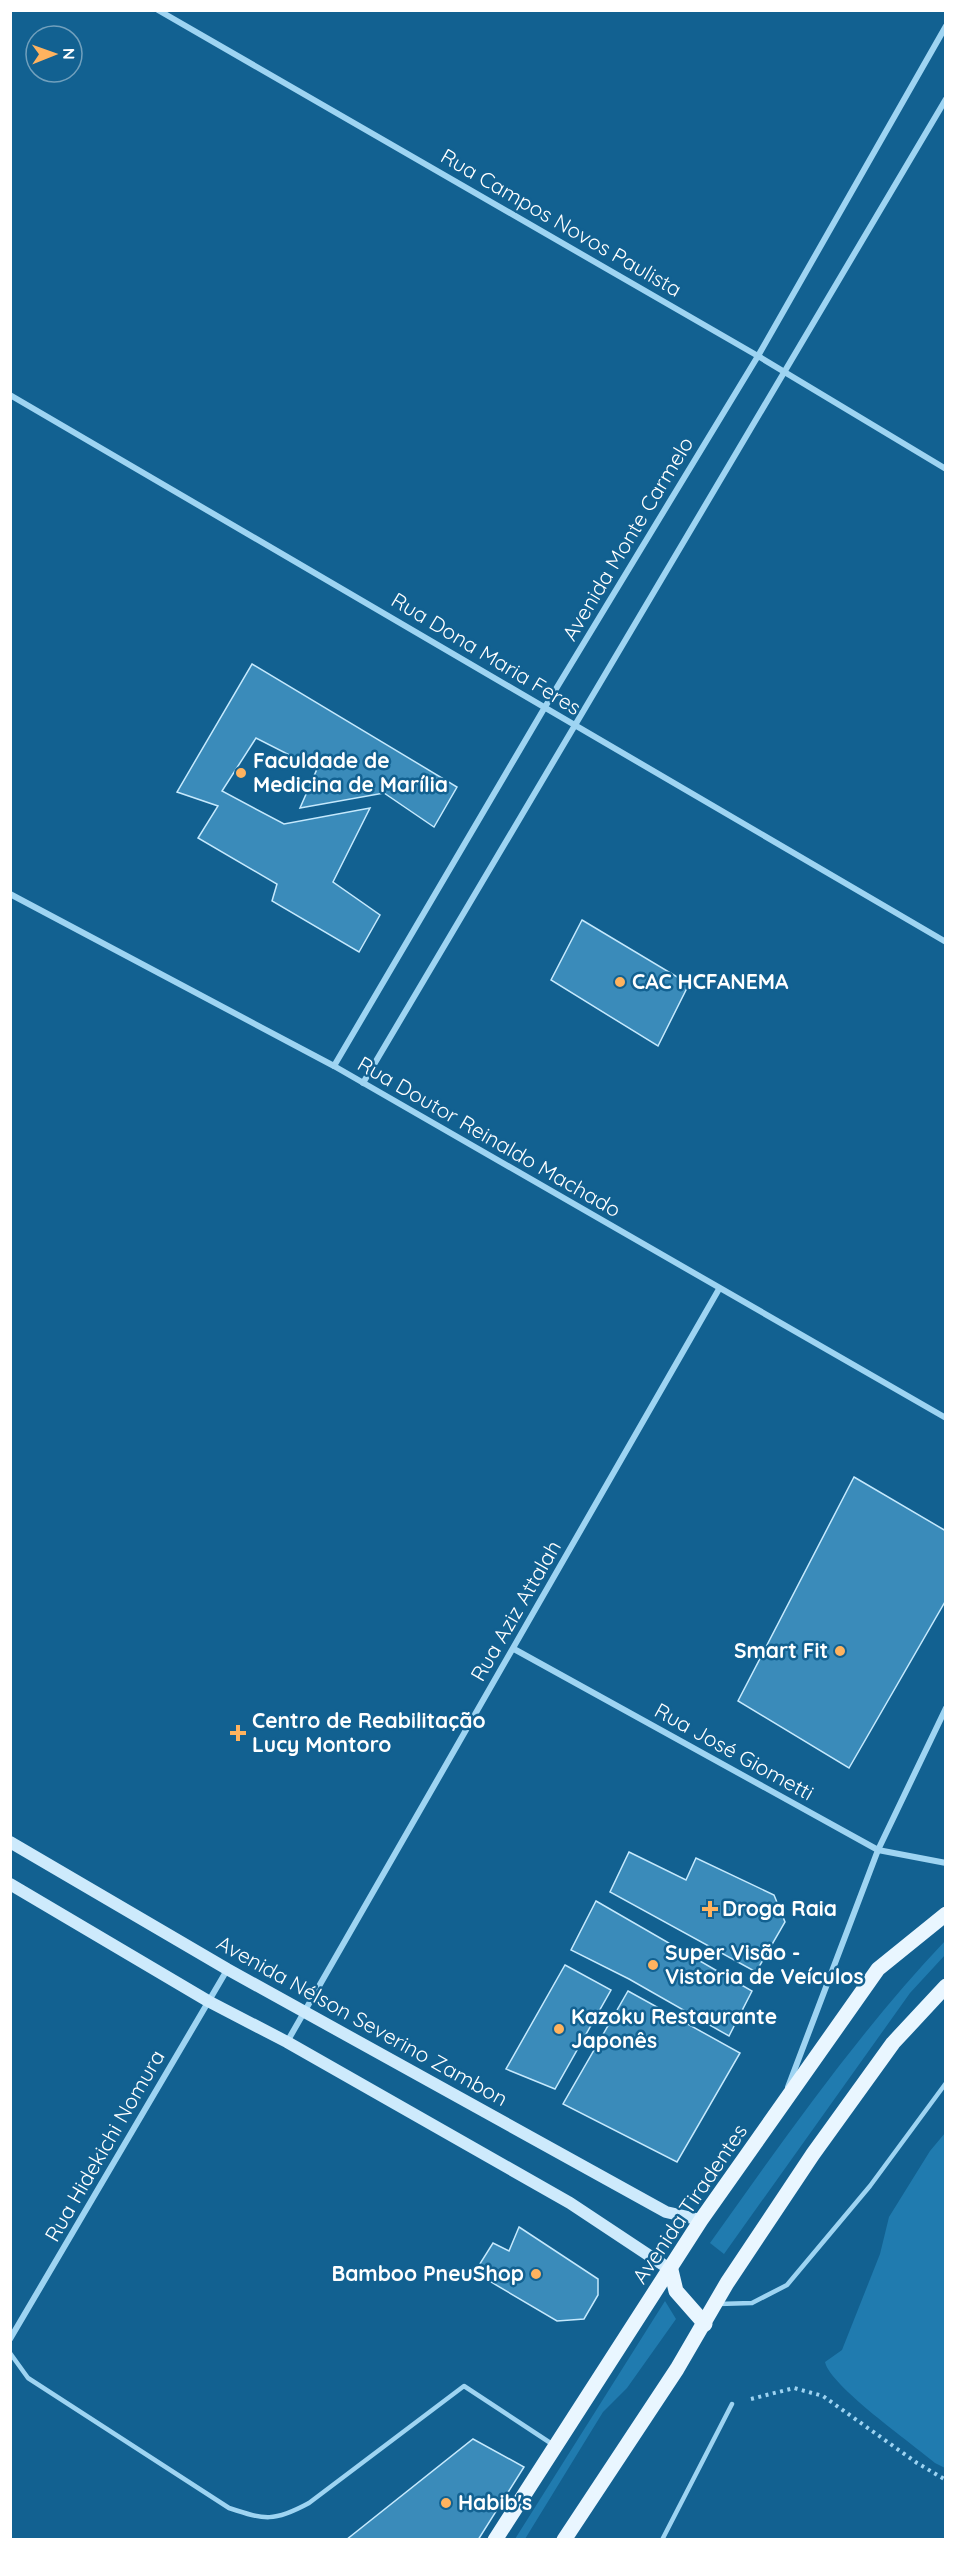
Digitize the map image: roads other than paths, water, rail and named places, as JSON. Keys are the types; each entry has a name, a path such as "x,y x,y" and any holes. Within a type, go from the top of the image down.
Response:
{"main road":[{"name":"Avenida Nélson Severino Zambon","path":"10,1842 227,1969 666,2212 701,2220"},
{"path":"10,1884 208,2001 287,2042 570,2203 671,2270 676,2291 705,2324"},
{"name":"Avenida Tiradentes","path":"495,2540 671,2270 701,2220 878,1969 945,1914"},
{"path":"564,2540 820,2144 894,2043 945,1986"}],"street":[{"name":"Rua Campos Novos Paulista","path":"158,10 784,371 945,469"},
{"name":"Avenida Monte Carmelo","path":"334,1066 545,707 758,356 945,26"},
{"path":"363,1083 945,99"},
{"name":"Rua Dona Maria Feres","path":"10,394 945,942"},
{"name":"Rua Doutor Reinaldo Machado","path":"10,894 334,1066 945,1418"},
{"name":"Rua Aziz Attalah","path":"287,2042 719,1289"},
{"name":"Rua José Giometti","path":"514,1649 878,1850 945,1863"},
{"path":"778,2112 878,1850 945,1708"},
{"name":"Rua Hidekichi Nomura","path":"10,2339 227,1969"}],"lane":[{"path":"715,2304 752,2302 787,2285 870,2186 945,2083"},
{"path":"10,2353 28,2378 229,2508 261,2518 287,2515 309,2503 464,2386 555,2446"},
{"path":"662,2540 732,2404"}],"place":[{"name":"Faculdade de Medicina de Marília","path":"241,773"},
{"name":"CAC HCFANEMA","path":"620,982"},
{"name":"Smart Fit","path":"840,1651"},
{"name":"Centro de Reabilitação Lucy Montoro","path":"238,1733"},
{"name":"Droga Raia","path":"710,1909"},
{"name":"Super Visão - Vistoria de Veículos","path":"653,1965"},
{"name":"Kazoku Restaurante Japonês","path":"559,2029"},
{"name":"Bamboo PneuShop","path":"536,2274"},
{"name":"Habib's","path":"446,2503"}]}
